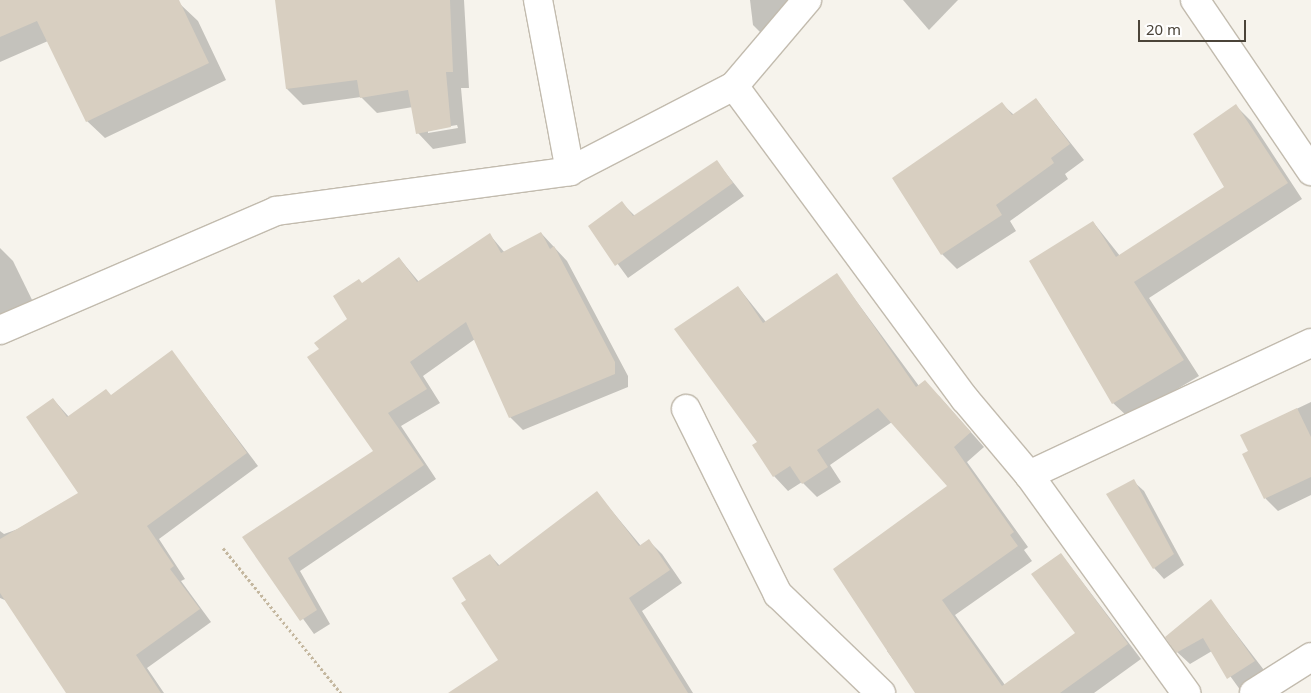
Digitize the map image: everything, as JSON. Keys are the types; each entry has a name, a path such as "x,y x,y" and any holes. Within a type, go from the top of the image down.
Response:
{"street":[{"path":"538,0 570,171"},
{"path":"0,330 276,210 570,171 734,86 806,0"},
{"path":"1195,0 1311,172"},
{"path":"734,86 966,399 1029,475 1186,693"},
{"path":"1029,475 1311,343"},
{"path":"686,408 778,594 882,693"},
{"path":"1254,693 1311,657"}],"path":[{"path":"223,548 341,693"}],"building":[{"path":"0,0 179,0 209,63 86,122 37,21 0,37"},
{"path":"275,0 450,0 453,72 446,72 451,127 416,134 408,90 360,98 357,80 286,89"},
{"path":"1036,98 1070,144 1051,158 1054,163 996,205 1002,215 941,255 892,178 1002,102 1012,115"},
{"path":"1236,104 1288,183 1134,282 1184,360 1112,404 1029,261 1093,221 1116,257 1224,187 1193,134"},
{"path":"717,160 733,183 615,266 588,226 622,201 633,216"},
{"path":"541,232 550,249 554,246 615,362 615,374 509,418 466,322 410,362 427,389 388,413 424,465 288,558 317,610 300,621 242,537 373,451 307,357 319,349 314,343 347,319 333,296 359,279 362,283 399,257 417,282 490,233 501,253"},
{"path":"837,273 916,387 925,380 971,432 954,447 1014,532 1010,535 1018,546 942,600 1002,686 1075,633 1031,574 1061,553 1128,644 1060,693 915,693 833,569 947,486 878,408 817,450 828,467 802,484 790,466 773,477 752,445 757,442 674,329 738,286 763,323"},
{"path":"172,350 247,453 147,526 174,566 170,569 200,609 136,655 161,693 66,693 0,593 0,539 78,493 26,417 53,398 67,417 106,389 111,395"},
{"path":"1297,408 1311,437 1311,477 1264,499 1242,454 1248,451 1240,435"},
{"path":"1134,479 1174,554 1153,569 1106,494"},
{"path":"597,491 639,546 649,539 670,570 629,598 688,693 448,693 498,660 461,603 466,600 452,578 490,554 498,566"},
{"path":"1211,599 1255,661 1227,679 1203,638 1176,653 1165,637"}]}
